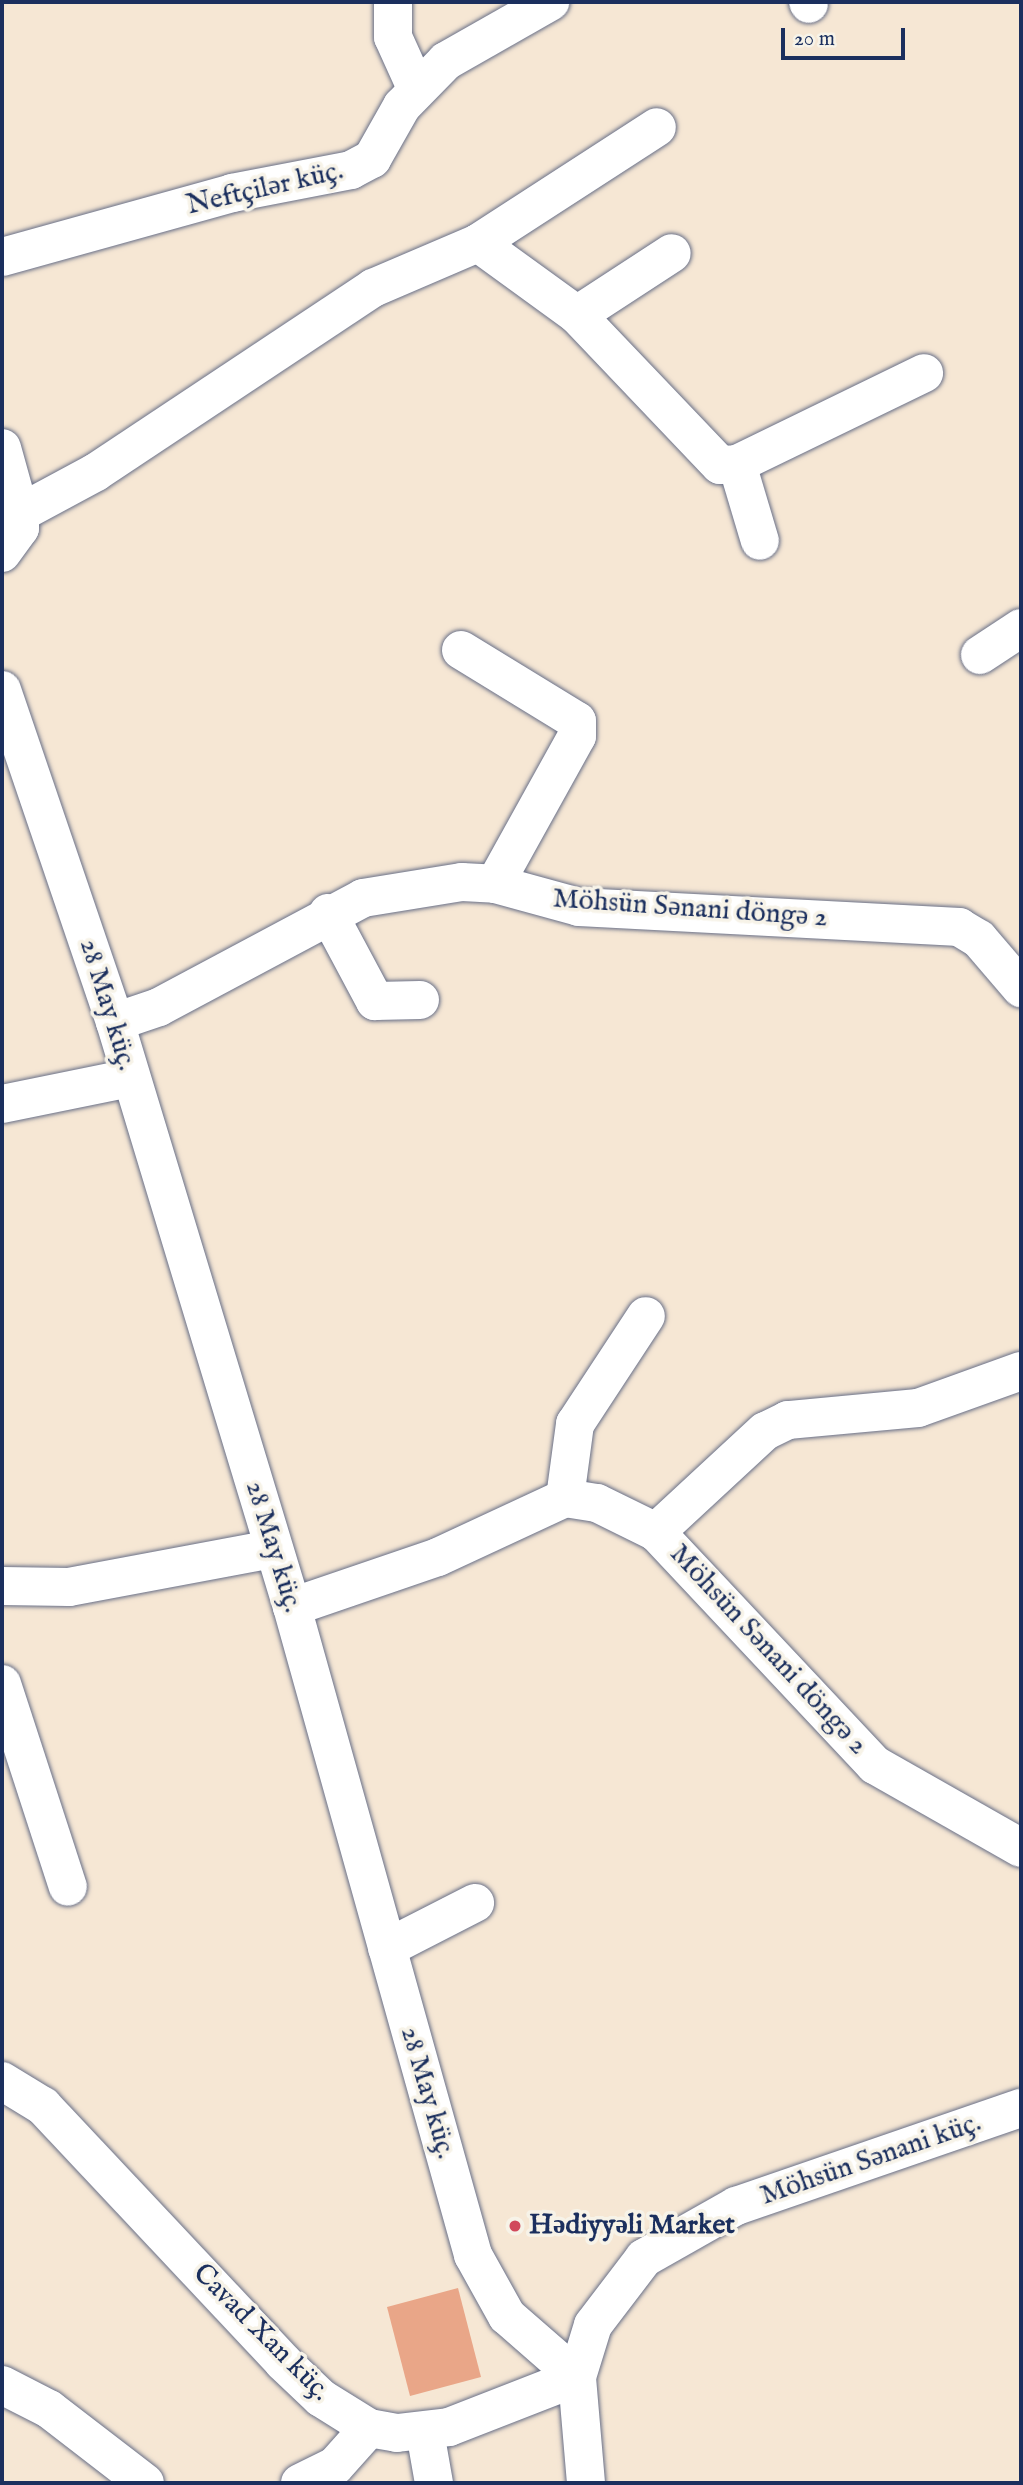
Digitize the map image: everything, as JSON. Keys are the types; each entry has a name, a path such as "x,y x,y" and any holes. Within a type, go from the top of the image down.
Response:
{"street":[{"path":"393,2 394,37 416,88"},
{"name":"Neftçilər küç.","path":"2,257 232,193 351,170 372,159 416,88 485,36 550,2"},
{"path":"20,513 96,472 373,288 478,243 657,127"},
{"path":"478,243 577,316 720,465 737,464 924,373"},
{"path":"577,316 672,253"},
{"path":"2,448 20,513 20,528 2,553"},
{"path":"737,464 760,541"},
{"path":"980,655 1021,628"},
{"path":"461,650 577,721 578,736 495,884"},
{"name":"28 May küç.","path":"2,690 116,1022 130,1078 292,1607 472,2255 507,2316 577,2377"},
{"name":"Möhsün Sənani döngə 2","path":"116,1022 159,1007 328,913 418,885 495,884 579,907 959,927 979,939 1021,988"},
{"path":"328,913 375,1001 420,1000"},
{"path":"2,1104 130,1078"},
{"path":"565,1498 575,1424 646,1316"},
{"name":"Möhsün Sənani döngə 2","path":"1021,1371 918,1408 777,1425 656,1532 875,1765 1021,1848"},
{"path":"292,1607 438,1557 565,1498 597,1503 656,1532"},
{"path":"2,1586 69,1587 273,1549"},
{"path":"2,1684 68,1887"},
{"path":"387,1948 475,1903"},
{"name":"Cavad Xan küç.","path":"2,2081 43,2106 312,2389 369,2428"},
{"name":"Möhsün Sənani küç.","path":"586,2483 577,2377 593,2325 615,2288 644,2258 687,2229 816,2177 1021,2108"},
{"path":"300,2483 335,2466 369,2428 425,2432 577,2377"},
{"path":"2,2385 49,2409 145,2483"},
{"path":"425,2432 435,2483"}],"building":[{"path":"458,2288 481,2377 410,2396 387,2307"}],"place":[{"name":"Hədiyyəli Market","path":"515,2226"}]}
